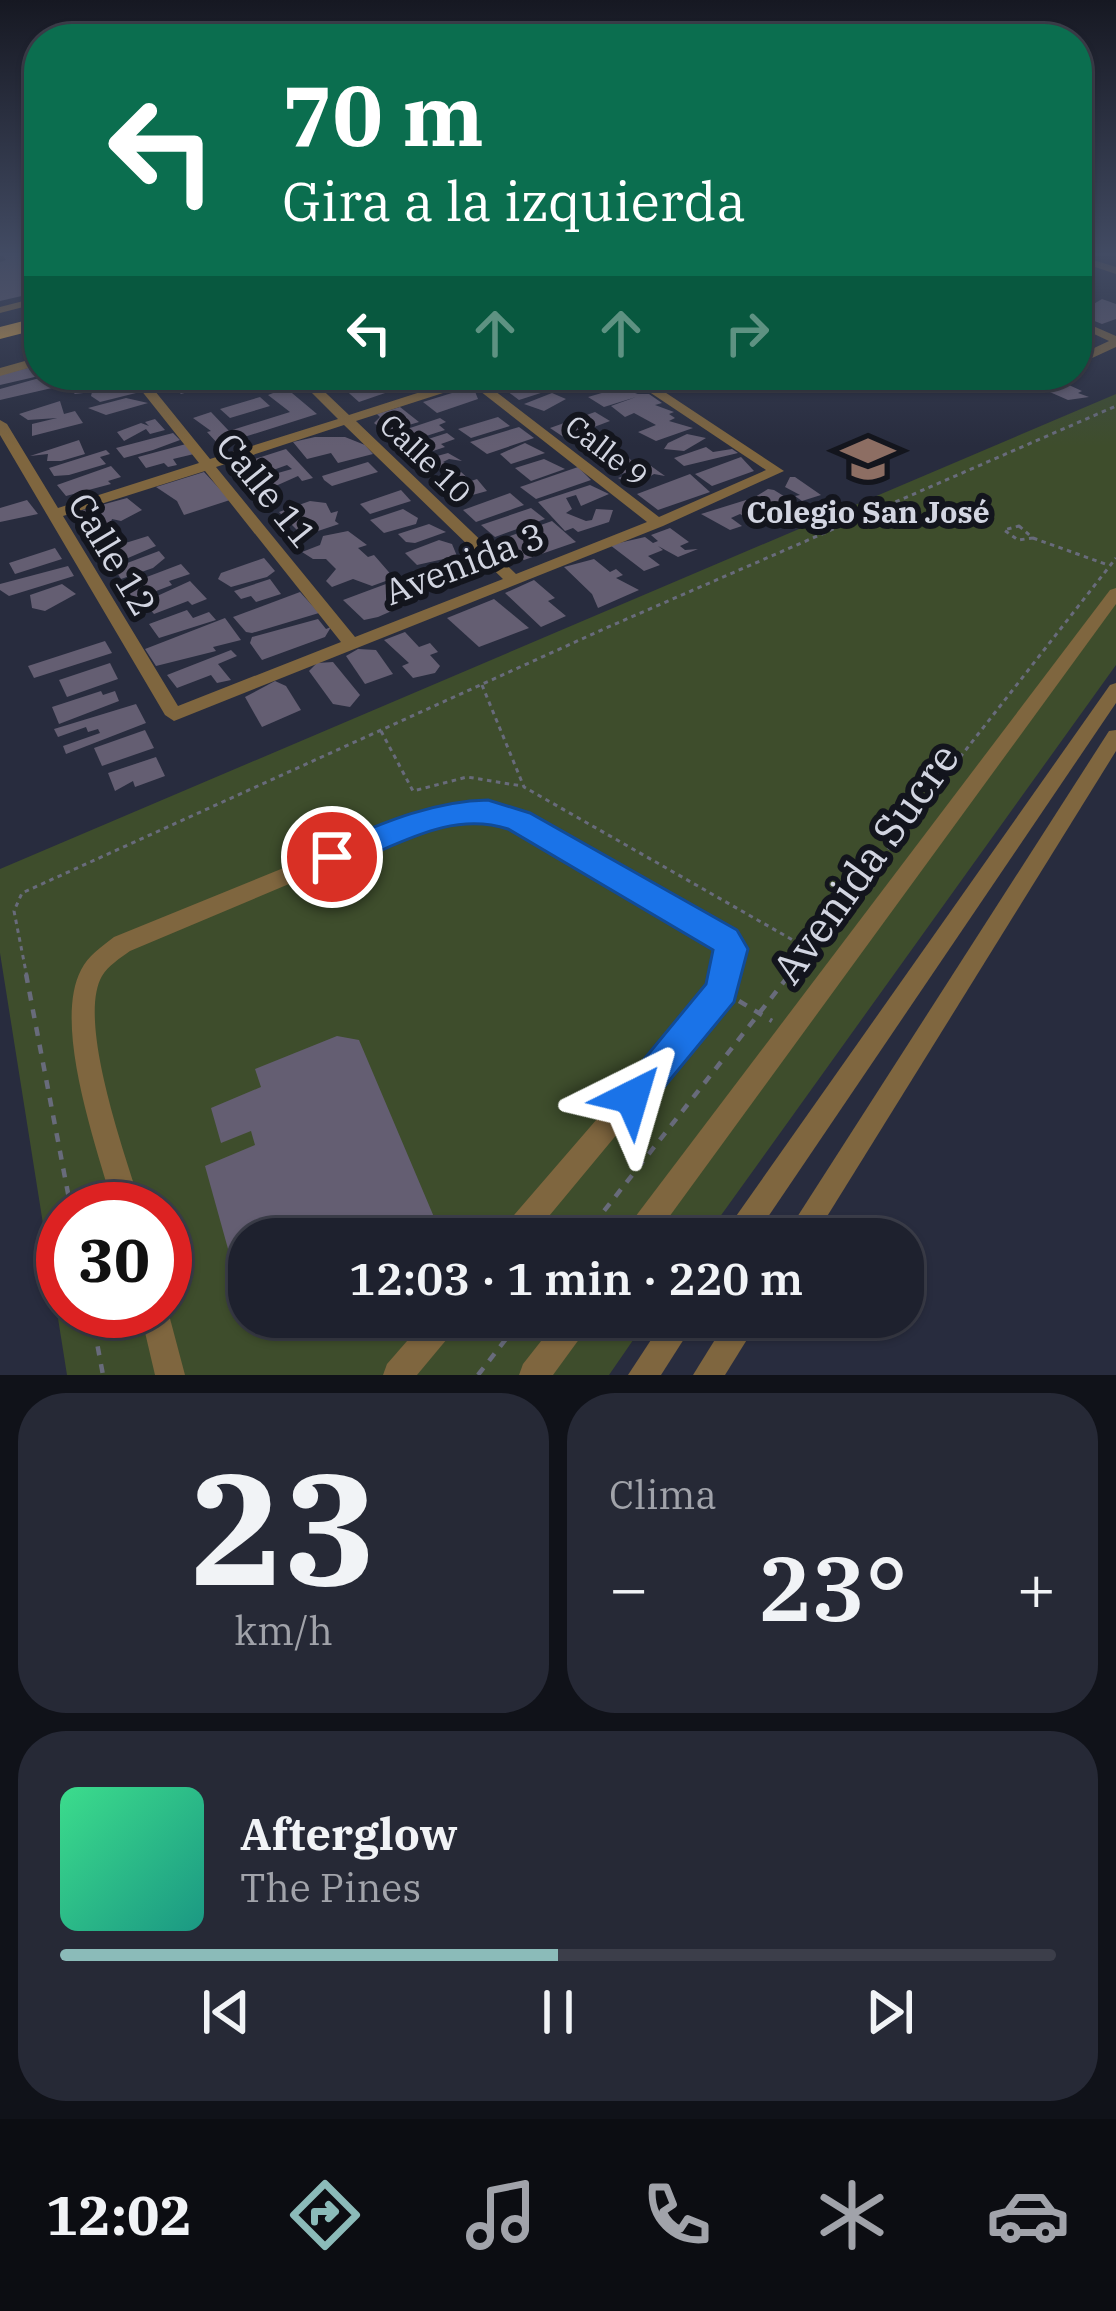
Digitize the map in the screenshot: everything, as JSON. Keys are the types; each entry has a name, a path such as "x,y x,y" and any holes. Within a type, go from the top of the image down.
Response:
{"street":[{"name":"Calle 11","path":"148,390 351,643"},
{"name":"Calle 10","path":"316,390 513,580"},
{"path":"55,514 437,390"},
{"name":"Calle 9","path":"492,390 658,523"},
{"name":"Avenida 3","path":"174,715 777,471 653,390"},
{"name":"Calle 12","path":"0,424 174,715"},
{"name":"Avenida Sucre","path":"652,1218 1116,593"},
{"path":"751,1218 1116,689"},
{"path":"810,1218 1116,736"},
{"path":"121,1182 81,1028 89,976 122,944 406,826 473,810 519,821 725,940 731,949 722,991 530,1218"},
{"path":"161,1338 170,1375"},
{"path":"398,1375 429,1338"},
{"path":"534,1375 562,1338"},
{"path":"643,1375 669,1338"},
{"path":"708,1375 732,1338"}],"path":[{"path":"66,1182 14,901 35,883 1116,406"},
{"path":"1034,538 1110,566"},
{"path":"598,1218 1116,558"},
{"path":"481,684 524,787"},
{"path":"380,729 413,791 484,773 524,787 807,948"},
{"path":"722,991 791,1033"},
{"path":"96,1338 103,1375"},
{"path":"478,1375 507,1338"}],"green space":[{"path":"1116,394 1116,665 719,1218 228,1218 228,1338 635,1338 609,1375 67,1375 61,1338 192,1338 192,1182 36,1182 0,953 0,869"}],"building":[{"path":"1092,317 1116,317 1116,319 1102,324"},
{"path":"24,369 24,379 0,385 0,375"},
{"path":"24,382 24,390 43,390 0,400 0,389"},
{"path":"70,390 136,393 100,402 92,392"},
{"path":"288,390 317,414 219,445 207,432 211,431 193,418 211,412 229,431 290,412 268,395"},
{"path":"346,390 388,392 359,402"},
{"path":"462,390 474,390 478,399 437,413 423,402"},
{"path":"546,390 547,391 519,400 507,391"},
{"path":"612,390 646,390 635,394 649,394 662,403 655,405 674,412 669,414 675,418 669,421 693,428 656,441 638,432 656,425 634,413 625,417 611,406 636,397 604,407 588,397"},
{"path":"1045,390 1080,390 1089,397 1068,400"},
{"path":"552,393 566,399 544,411 524,404"},
{"path":"260,397 270,406 230,418 220,409"},
{"path":"126,398 148,403 106,415 88,408"},
{"path":"60,401 64,414 75,411 83,423 32,436 32,424 57,418 28,420 19,414"},
{"path":"400,407 419,422 385,432 374,423 380,417 377,414"},
{"path":"595,412 610,421 565,438 550,428"},
{"path":"498,417 510,426 471,438 458,429"},
{"path":"440,418 446,422 439,425 445,430 401,444 389,435"},
{"path":"155,419 165,430 150,434 146,429 124,441 117,432 141,423 149,426 145,422"},
{"path":"519,427 534,438 487,454 470,442"},
{"path":"173,433 180,440 124,458 116,448"},
{"path":"447,433 455,439 441,444 445,447 412,458 400,448"},
{"path":"687,434 706,438 684,451 664,449 668,443"},
{"path":"345,437 373,454 338,463 331,453 307,459 293,442"},
{"path":"79,440 85,454 61,461 47,461 48,454 30,456"},
{"path":"525,443 545,453 511,464 500,454"},
{"path":"186,444 194,454 173,459 177,465 146,468 138,457"},
{"path":"706,447 713,452 732,449 738,453 684,466 674,458"},
{"path":"286,449 313,478 302,481 298,476 260,493 250,481 292,469 287,465 238,483 235,479 244,476 233,466"},
{"path":"106,450 110,454 100,457 106,464 69,475 54,476 49,468"},
{"path":"448,453 462,461 449,459 443,462 449,465 425,474 412,463"},
{"path":"627,456 638,468 619,475 603,464"},
{"path":"741,457 754,471 712,486 695,474"},
{"path":"544,459 565,469 531,481 515,468"},
{"path":"368,462 378,472 332,486 322,476"},
{"path":"111,466 121,477 108,481 111,484 66,496 57,485"},
{"path":"651,466 665,476 654,474 634,486 618,478"},
{"path":"578,467 591,480 536,499 520,487"},
{"path":"204,472 230,500 184,515 177,501 156,487"},
{"path":"461,472 471,481 477,479 487,491 458,499 440,479"},
{"path":"690,474 710,492 658,510 637,494"},
{"path":"790,477 821,495 802,501 785,487"},
{"path":"590,485 609,494 581,506 576,495 566,498 572,509 566,513 586,521 592,520 596,509 613,510 609,522 565,531 538,502"},
{"path":"768,489 795,503 772,509 755,497"},
{"path":"401,490 411,501 370,514 360,504"},
{"path":"510,493 524,505 476,522 463,510"},
{"path":"127,498 142,510 121,521 112,519 109,529 105,522 101,524 105,530 78,519 83,510"},
{"path":"27,500 38,514 0,522 0,508"},
{"path":"746,500 780,524 762,526 740,514 731,518 742,526 730,530 701,514"},
{"path":"310,501 326,503 331,513 338,511 335,521 339,524 303,536 279,512"},
{"path":"531,508 545,519 495,537 481,525"},
{"path":"403,509 418,518 416,524 384,533 370,520"},
{"path":"552,521 576,542 524,560 496,541"},
{"path":"429,524 446,532 415,543 398,534"},
{"path":"670,528 689,542 680,546 685,550 698,549 678,557 658,546 663,550 648,556 660,565 644,571 610,545 645,537 653,543 658,541 651,535"},
{"path":"348,531 367,545 358,548 368,557 374,555 394,578 372,586 353,579 332,587 326,581 336,569 326,559 313,559 302,552 320,545 323,536"},
{"path":"148,536 156,546 128,558 111,560 103,550"},
{"path":"439,540 452,544 457,556 417,565 405,553"},
{"path":"55,548 62,559 15,574 9,563"},
{"path":"159,551 165,558 153,568 121,579 114,568"},
{"path":"264,558 275,571 267,577 231,587 218,579 221,573"},
{"path":"594,559 610,572 616,569 623,575 616,578 639,590 598,608 592,594 564,567"},
{"path":"181,564 190,574 169,581 172,585 130,601 123,592 123,586"},
{"path":"68,566 74,576 9,596 0,590 0,584"},
{"path":"402,578 421,598 378,617 364,620 343,600"},
{"path":"270,579 281,594 256,602 251,596 241,599 234,591"},
{"path":"534,580 555,598 548,601 566,616 541,627 505,593"},
{"path":"190,581 207,599 154,614 144,602"},
{"path":"62,584 76,594 45,611 32,608 30,595"},
{"path":"300,592 319,613 252,633 233,617"},
{"path":"494,599 529,628 479,647 447,618"},
{"path":"187,610 193,618 209,612 216,620 159,638 149,624"},
{"path":"225,618 241,640 213,647 216,651 156,666 145,649"},
{"path":"318,619 326,629 331,627 325,637 262,660 250,643 252,637"},
{"path":"405,632 419,647 430,643 438,652 430,655 440,666 435,673 413,678 402,666 409,663 384,640"},
{"path":"105,641 112,653 34,678 28,666"},
{"path":"358,649 376,650 393,674 365,684 346,656"},
{"path":"231,650 237,656 218,664 231,680 217,683 211,675 177,688 167,675"},
{"path":"333,662 360,695 350,707 333,704 309,671 317,663"},
{"path":"110,663 118,679 67,697 59,680"},
{"path":"275,681 286,686 301,710 262,727 245,697"},
{"path":"101,691 103,695 115,691 119,701 59,724 52,707"},
{"path":"136,704 146,723 66,754 63,746 100,733 98,729 88,732 86,727 58,737 54,729"},
{"path":"145,730 154,748 102,766 94,748"},
{"path":"156,757 165,776 135,787 133,781 115,791 108,773"},
{"path":"337,1036 359,1040 434,1217 228,1218 228,1249 205,1166 255,1145 251,1131 221,1143 211,1108 261,1087 255,1069"}],"place":[{"name":"Colegio San José","path":"868,459"}],"route":[{"path":"332,857 406,826 455,812 488,812 519,821 725,940 731,949 722,991 632,1097"}]}
